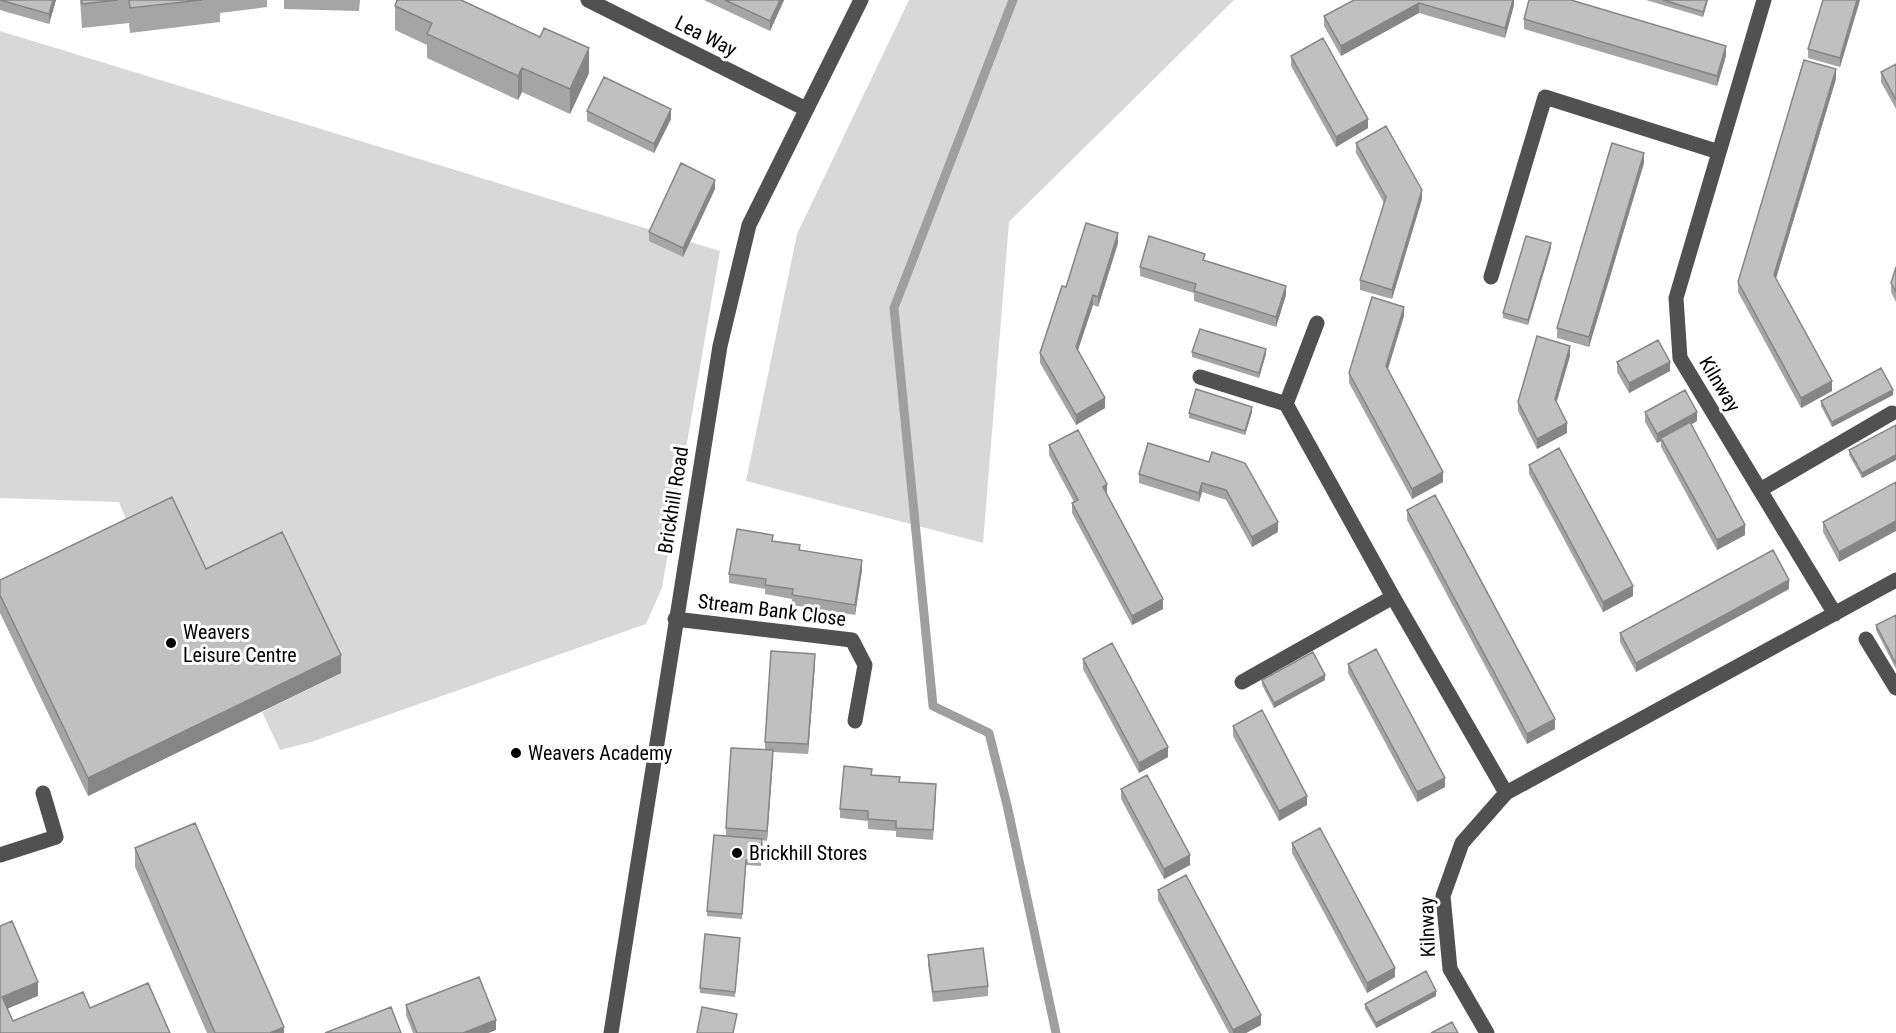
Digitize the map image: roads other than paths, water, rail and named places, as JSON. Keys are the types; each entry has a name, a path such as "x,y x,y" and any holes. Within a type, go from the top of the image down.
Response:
{"street":[{"name":"Lea Way","path":"588,0 806,109"},
{"name":"Brickhill Road","path":"611,1033 720,346 749,225 861,0"},
{"name":"Kilnway","path":"1764,0 1676,298 1680,358 1835,614"},
{"path":"1491,277 1545,97 1719,152"},
{"path":"1286,404 1317,323"},
{"path":"1200,376 1286,404 1393,597 1506,793"},
{"path":"1760,490 1892,413"},
{"name":"Kilnway","path":"1486,1033 1450,969 1443,896 1462,843 1506,793 1896,580"},
{"path":"1242,682 1393,597"},
{"name":"Stream Bank Close","path":"675,619 852,640 865,665 855,721"},
{"path":"1866,639 1896,688"},
{"path":"0,855 56,837 43,793"}],"waterway":[{"path":"1013,0 894,308 933,706 989,733 1007,805 1056,1033"}],"place":[{"name":"Weavers Leisure Centre","path":"171,643"},
{"name":"Weavers Academy","path":"516,753"},
{"name":"Brickhill Stores","path":"737,853"}]}
